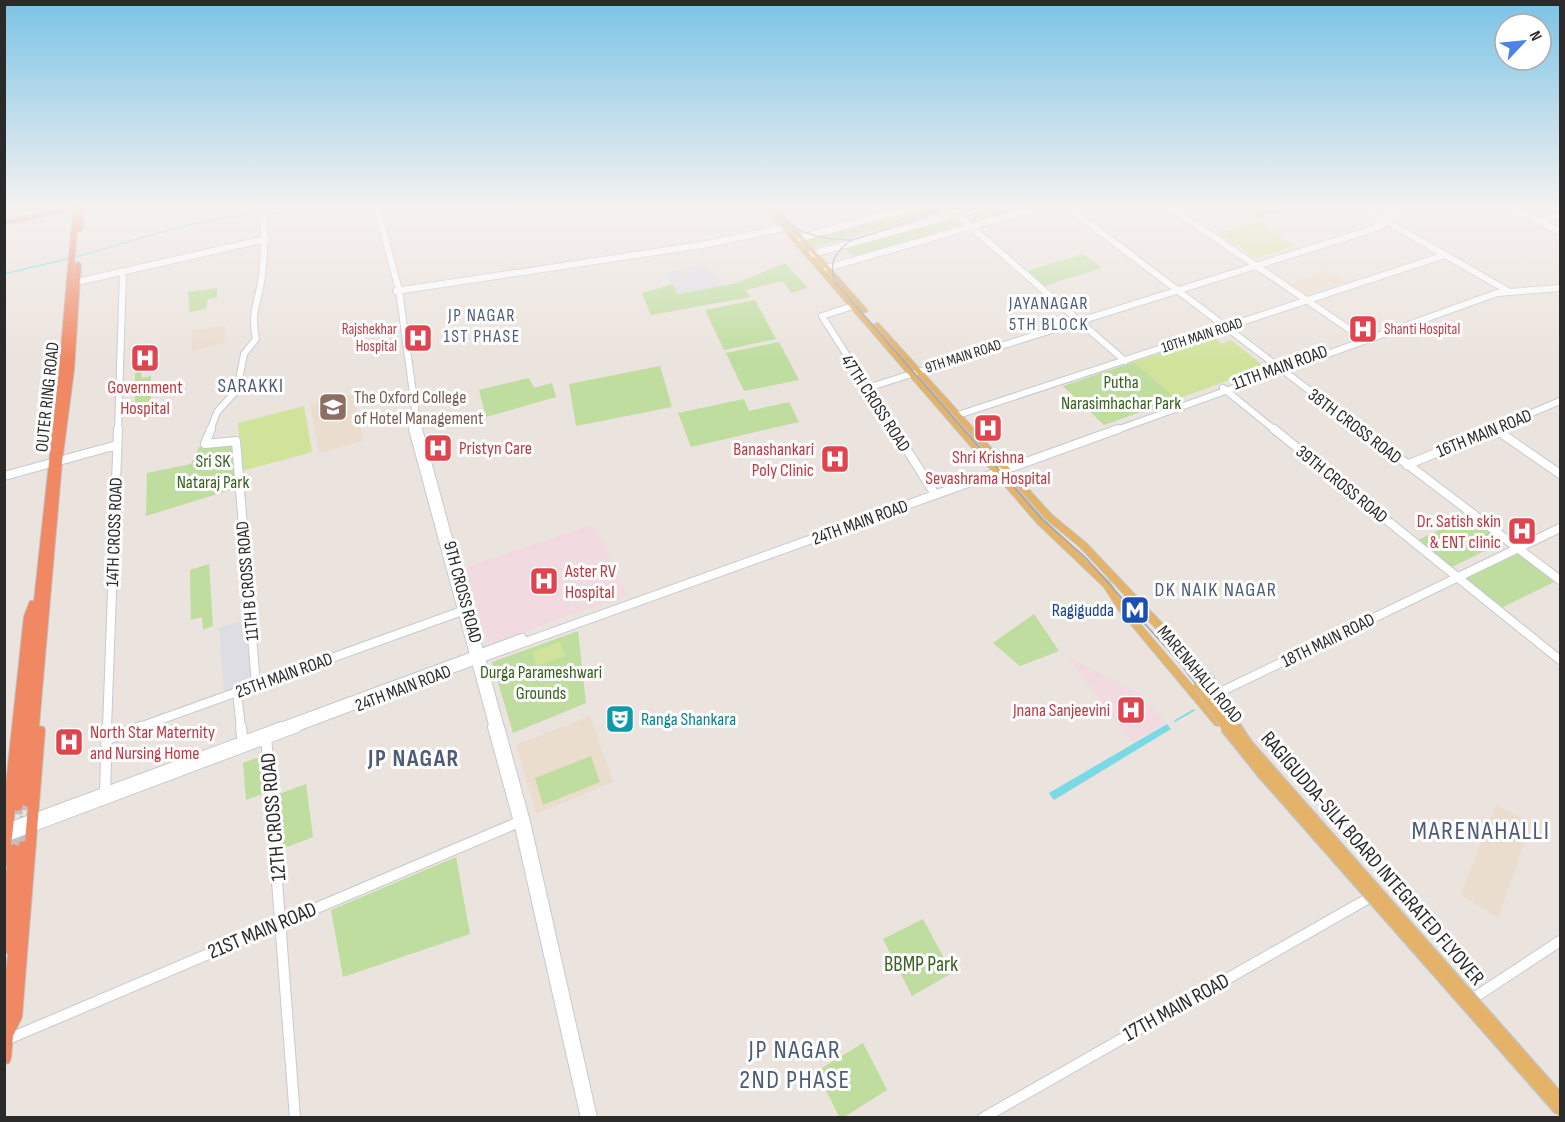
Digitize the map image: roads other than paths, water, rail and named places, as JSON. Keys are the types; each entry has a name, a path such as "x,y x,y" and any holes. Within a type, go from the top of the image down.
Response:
{"highway":[{"name":"OUTER RING ROAD","path":"55,463 70,370 77,282 76,257"},
{"name":"OUTER RING ROAD","path":"43,589 76,257"},
{"path":"22,804 43,589"},
{"path":"6,1038 16,1017 50,611 43,589"},
{"path":"4,861 29,616 43,589"},
{"path":"4,948 19,848 4,1058"}],"main road":[{"name":"MARENAHALLI ROAD","path":"813,257 853,306 958,415 1040,521 1111,584 1136,600 1211,681 1217,694 1257,752 1560,1111"},
{"name":"MARENAHALLI ROAD","path":"814,257 827,268 1001,469"},
{"name":"MARENAHALLI ROAD","path":"1111,584 1121,607 1202,701 1248,760 1369,898 1560,1098"},
{"path":"1111,584 1201,685 1234,739 1560,1111"},
{"name":"RAGIGUDDA-SILK BOARD INTEGRATED FLYOVER","path":"1201,685 1253,752 1560,1098"}],"street":[{"path":"77,282 186,257"},
{"name":"11TH B CROSS ROAD","path":"256,685 236,441 204,444 217,412 237,390 244,354 256,339 252,319 262,278 264,257"},
{"name":"9TH CROSS ROAD","path":"388,257 397,290 418,429 519,822 586,1118"},
{"path":"397,290 618,257"},
{"path":"827,268 864,257"},
{"path":"1005,257 1125,361"},
{"name":"38TH CROSS ROAD","path":"1134,257 1560,580"},
{"path":"1245,257 1365,338"},
{"name":"9TH MAIN ROAD","path":"866,386 1275,257"},
{"name":"10TH MAIN ROAD","path":"958,415 1438,257"},
{"path":"1449,257 1505,290"},
{"name":"14TH CROSS ROAD","path":"105,793 123,272"},
{"name":"11TH MAIN ROAD","path":"1001,469 1505,290 1544,291 1560,287"},
{"name":"9TH CROSS ROAD","path":"397,290 410,384 413,430 545,902 592,1118"},
{"name":"47TH CROSS ROAD","path":"853,306 823,315 835,339 933,491"},
{"name":"39TH CROSS ROAD","path":"1224,389 1560,660"},
{"name":"16TH MAIN ROAD","path":"1407,465 1560,401"},
{"path":"1495,427 1560,468"},
{"path":"1495,427 1560,474"},
{"path":"4,476 117,445"},
{"name":"24TH MAIN ROAD","path":"477,657 1001,469"},
{"name":"24TH MAIN ROAD","path":"6,833 477,657 933,491 1001,469"},
{"name":"18TH MAIN ROAD","path":"1202,701 1456,577 1560,523"},
{"name":"18TH MAIN ROAD","path":"1516,547 1560,528"},
{"name":"25TH MAIN ROAD","path":"107,738 462,611"},
{"path":"237,692 243,745"},
{"name":"12TH CROSS ROAD","path":"266,736 295,1118"},
{"name":"24TH MAIN ROAD","path":"32,824 105,793 243,745"},
{"name":"21ST MAIN ROAD","path":"6,1038 519,822"},
{"name":"17TH MAIN ROAD","path":"983,1118 1369,898"},
{"path":"1469,1001 1560,941"}],"water":[{"path":"1167,724 1171,729 1054,800 1049,793"}],"waterway":[{"path":"4,274 71,258"},
{"path":"1175,721 1194,710"}],"tunnel":[{"path":"24,846 27,802"},
{"path":"14,850 17,806"}],"railway":[{"path":"835,257 832,270 835,282 1042,519 1086,558 1180,663 1229,728"},
{"path":"1228,727 1262,771 1560,1108"}],"place":[{"name":"Shanti Hospital","path":"1363,329"},
{"name":"Rajshekhar Hospital","path":"418,338"},
{"name":"Government Hospital","path":"145,358"},
{"name":"The Oxford College of Hotel Management","path":"333,407"},
{"name":"Shri Krishna Sevashrama Hospital","path":"988,428"},
{"name":"Pristyn Care","path":"438,448"},
{"name":"Banashankari Poly Clinic","path":"835,459"},
{"name":"Dr. Satish skin & ENT clinic","path":"1522,531"},
{"name":"Aster RV Hospital","path":"544,581"},
{"name":"Ragigudda","path":"1135,610"},
{"name":"Jnana Sanjeevini","path":"1131,710"},
{"name":"Ranga Shankara","path":"620,719"},
{"name":"North Star Maternity and Nursing Home","path":"69,742"}],"district":[{"name":"JAYANAGAR 5TH BLOCK","path":"1049,313"},
{"name":"JP NAGAR 1ST PHASE","path":"482,325"},
{"name":"SARAKKI","path":"251,385"},
{"name":"DK NAIK NAGAR","path":"1216,589"},
{"name":"JP NAGAR","path":"414,758"},
{"name":"MARENAHALLI","path":"1481,830"},
{"name":"JP NAGAR 2ND PHASE","path":"795,1064"}],"park label":[{"name":"Putha Narasimhachar Park","path":"1121,392"},
{"name":"Sri SK Nataraj Park","path":"213,471"},
{"name":"Durga Parameshwari Grounds","path":"541,682"},
{"name":"BBMP Park","path":"921,964"}]}
